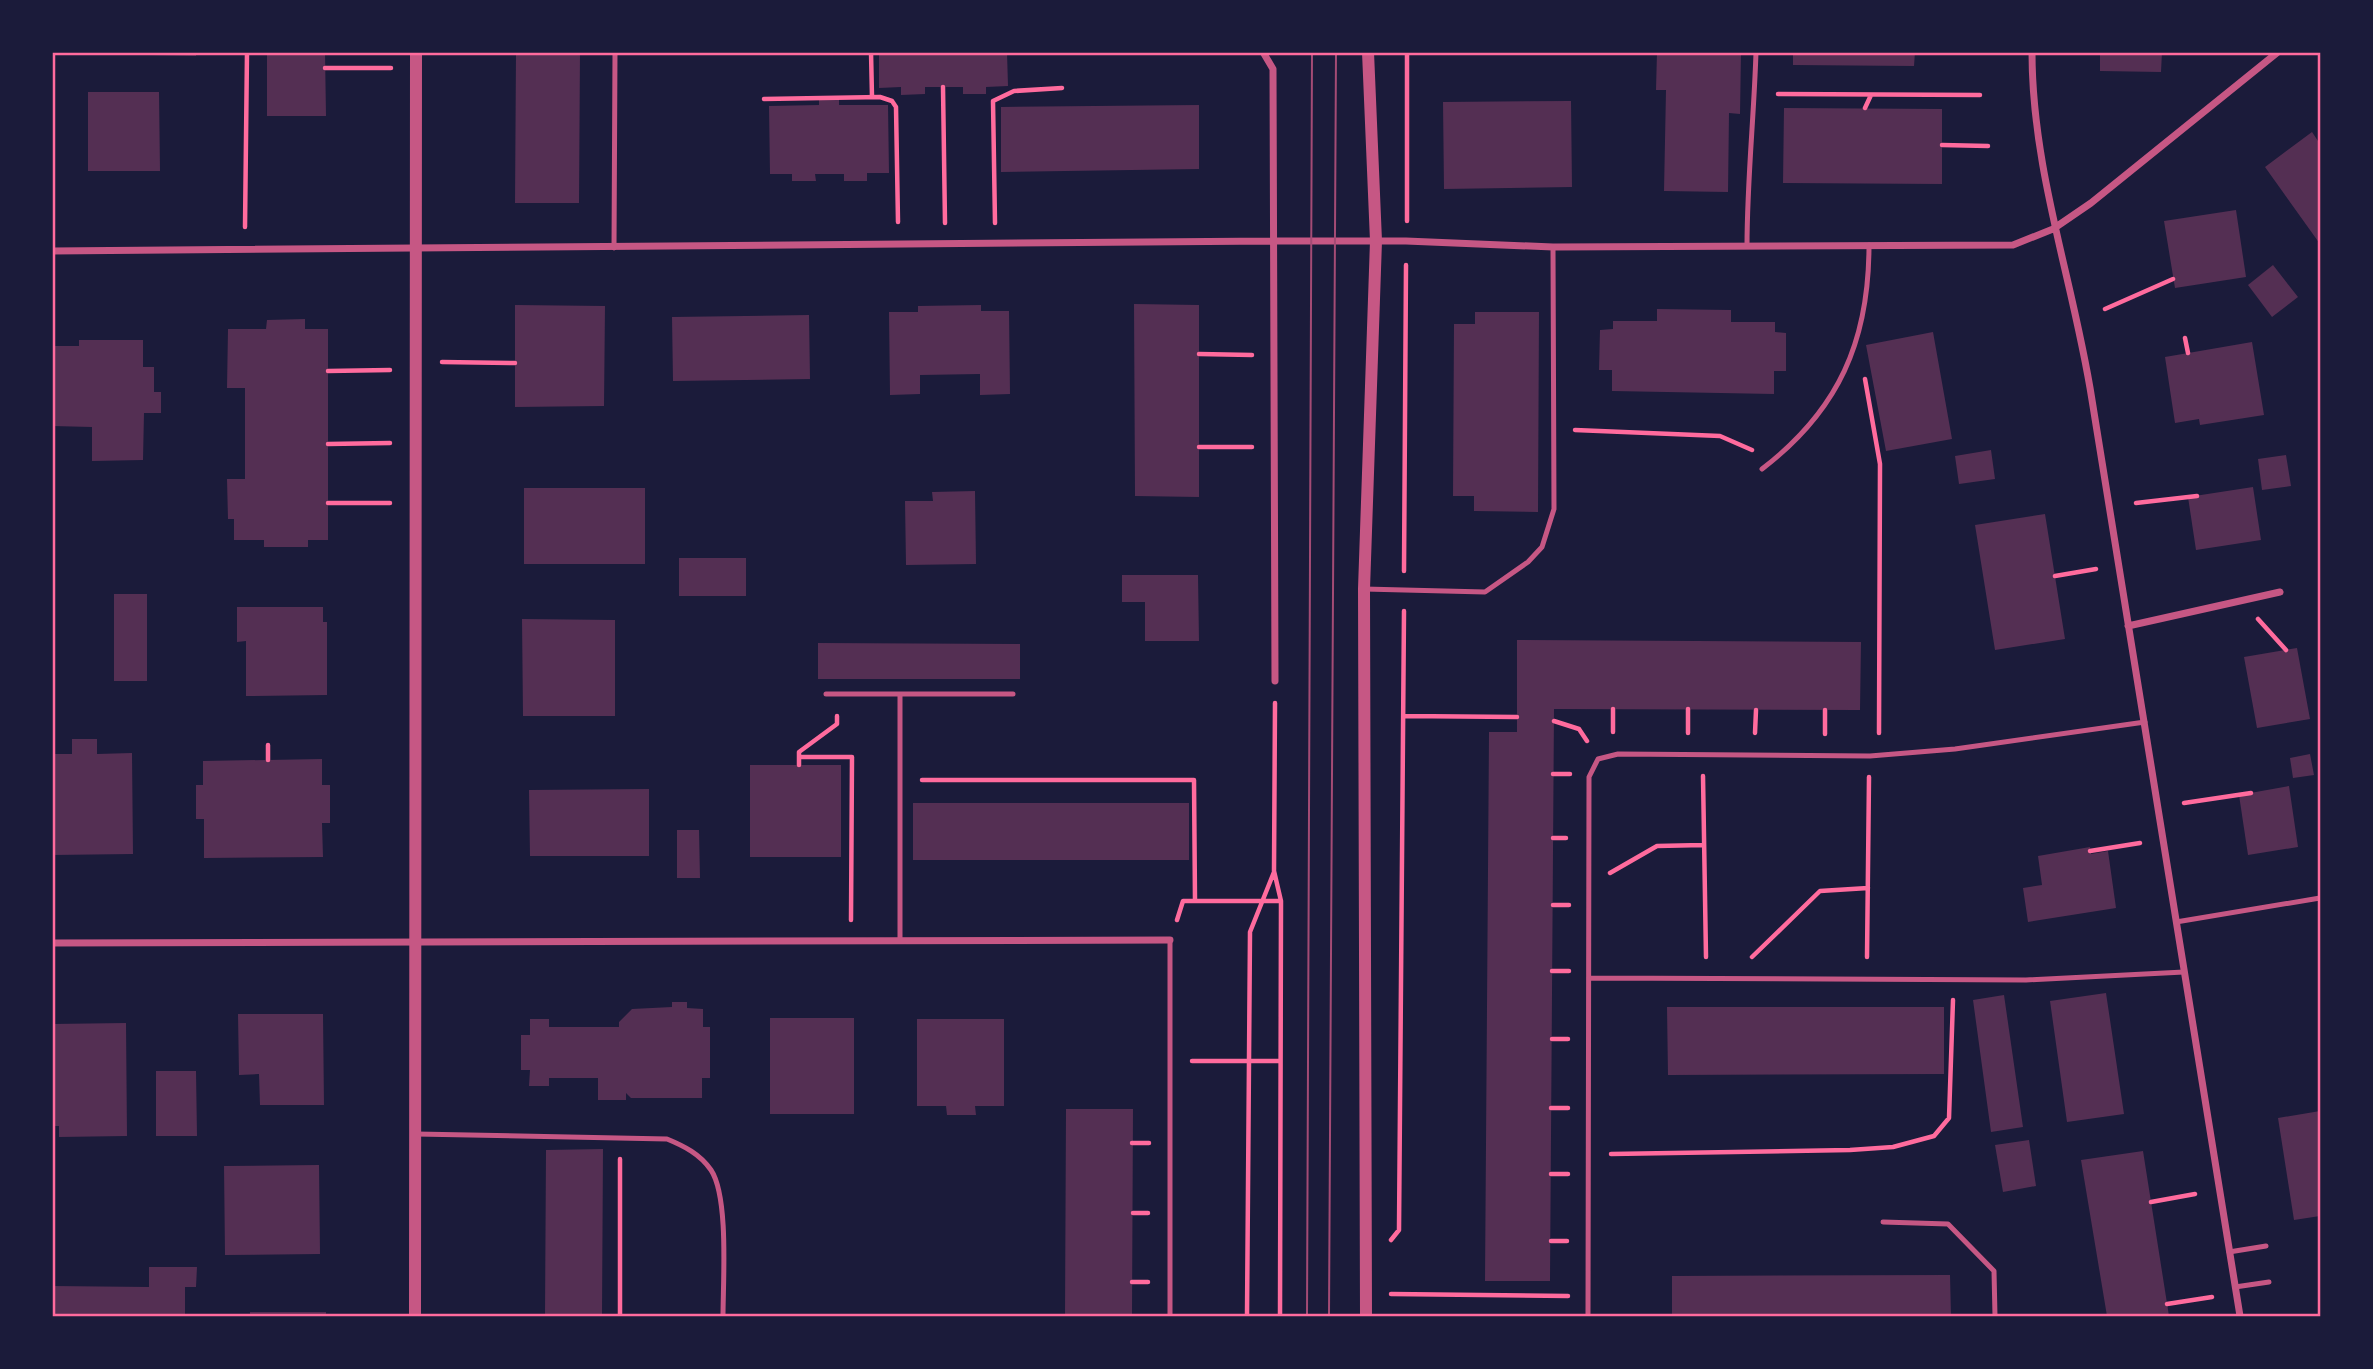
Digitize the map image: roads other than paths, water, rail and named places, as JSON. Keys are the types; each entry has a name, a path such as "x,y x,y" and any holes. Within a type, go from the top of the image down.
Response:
{"street":[{"path":"415,1317 416,52"},
{"path":"1263,52 1273,69 1275,681"},
{"path":"1366,1317 1364,589 1376,241 1368,52"},
{"path":"2032,52 2032,98 2038,153 2053,229 2067,271 2081,332 2240,1317"},
{"path":"52,251 1274,241 1406,241 1553,247 2013,245 2053,229 2091,202 2278,52"},
{"path":"2128,626 2280,592"},
{"path":"52,943 416,939 1171,940"}],"lane":[{"path":"614,248 615,52"},
{"path":"1747,246 1749,139 1755,115 1756,52"},
{"path":"1762,469 1798,440 1825,407 1860,335 1865,312 1869,245"},
{"path":"1364,589 1485,592 1528,562 1542,547 1554,509 1553,247"},
{"path":"825,694 1013,694"},
{"path":"900,694 900,940"},
{"path":"1588,1317 1588,777 1598,759 1618,754 1870,756 1955,750 2145,722"},
{"path":"2176,922 2320,898"},
{"path":"1170,1317 1171,940"},
{"path":"1588,978 1953,980 2130,977 2184,972"},
{"path":"416,1134 667,1139 691,1149 711,1170 721,1194 723,1317"},
{"path":"1883,1222 1948,1224 1994,1271 1995,1317"},
{"path":"2229,1252 2266,1246"},
{"path":"2235,1287 2270,1282"}],"tram line":[{"path":"1307,1316 1312,52"},
{"path":"1329,1316 1336,52"}]}
